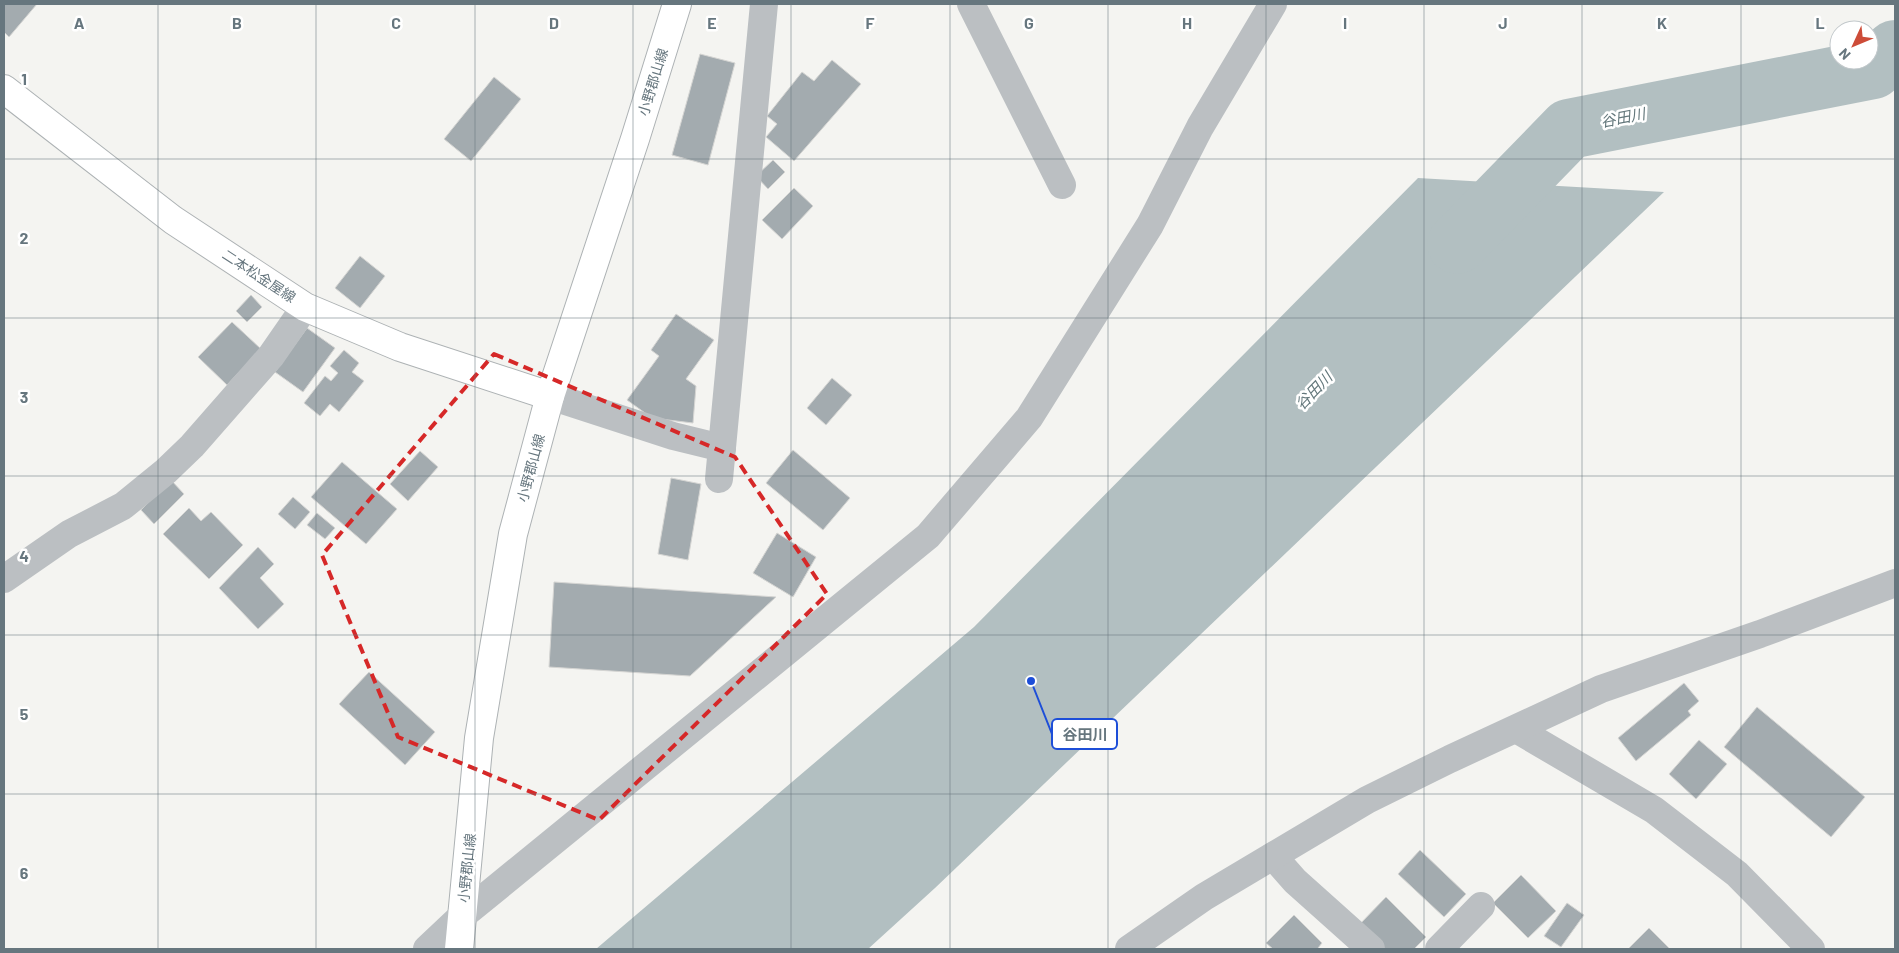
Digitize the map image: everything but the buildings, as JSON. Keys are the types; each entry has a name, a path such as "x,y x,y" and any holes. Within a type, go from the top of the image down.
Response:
{"main road":[{"name":"小野郡山線","path":"459,949 480,738 513,534 550,396 635,139 677,4"},
{"name":"二本松金屋線","path":"4,90 173,220 305,307 400,347 550,396"}],"street":[{"path":"719,480 764,4"},
{"path":"971,4 1062,185"},
{"path":"428,949 462,916 928,536 1029,418 1150,225 1200,127 1273,4"},
{"path":"4,580 69,534 124,506 166,471 192,446 271,356 305,307"},
{"path":"550,396 673,436 722,448"},
{"path":"1129,949 1204,897 1367,800 1450,759 1601,690 1760,634 1895,583"},
{"path":"1516,729 1654,810 1736,874 1812,949"},
{"path":"1273,856 1295,882 1372,949"},
{"path":"1439,949 1481,906"}],"highlighted area":[{"path":"494,354 735,457 827,594 599,820 398,737 322,555"}],"water":[{"path":"1418,178 1664,192 935,888 868,949 596,949 974,627"}],"waterway":[{"name":"谷田川","path":"1457,244 1569,129 1873,69 1895,50"}],"place":[{"name":"谷田川","path":"1031,681"}]}
